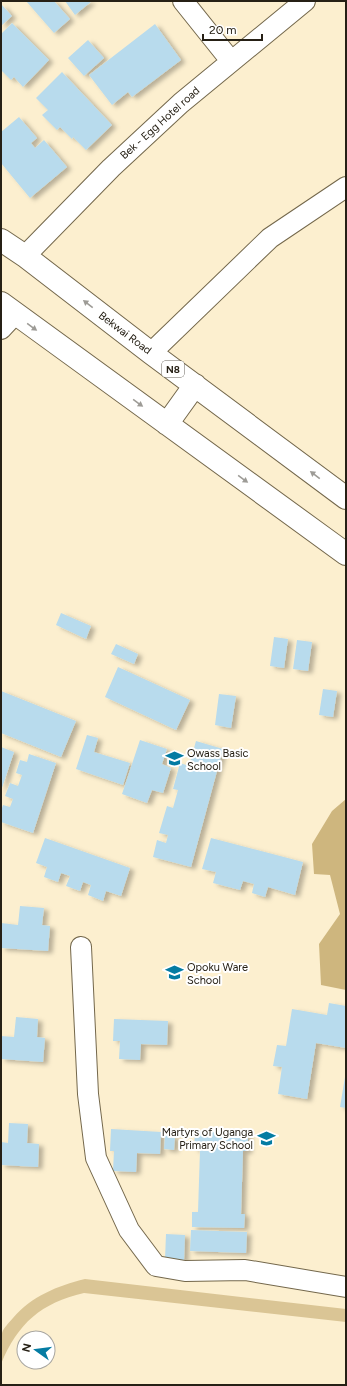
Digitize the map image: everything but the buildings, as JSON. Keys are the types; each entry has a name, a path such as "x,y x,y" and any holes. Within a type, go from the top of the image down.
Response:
{"highway":[{"name":"Bekwai Road","path":"1,240 25,256 151,353 346,498"},
{"path":"6,315 167,424 346,554"},
{"path":"167,424 195,385"}],"street":[{"path":"183,1 231,61"},
{"name":"Bek - Egg Hotel road","path":"25,256 111,168 181,103 305,1"},
{"path":"151,353 270,238 346,187"},
{"path":"81,946 88,1094 96,1158 129,1230 156,1266 185,1271 245,1270 346,1287"}],"shaded area":[{"path":"346,799 346,990 321,985 319,944 340,914 330,875 314,874 312,844 332,811"},
{"path":"85,1279 346,1309 346,1322 84,1293 69,1297 43,1309 20,1330 16,1330 16,1336 1,1364 2,1333 7,1325 20,1310 28,1304 46,1293"}],"place":[{"name":"Owass Basic School","path":"174,759"},
{"name":"Opoku Ware School","path":"174,973"},
{"name":"Martyrs of Uganga Primary School","path":"266,1138"}]}
